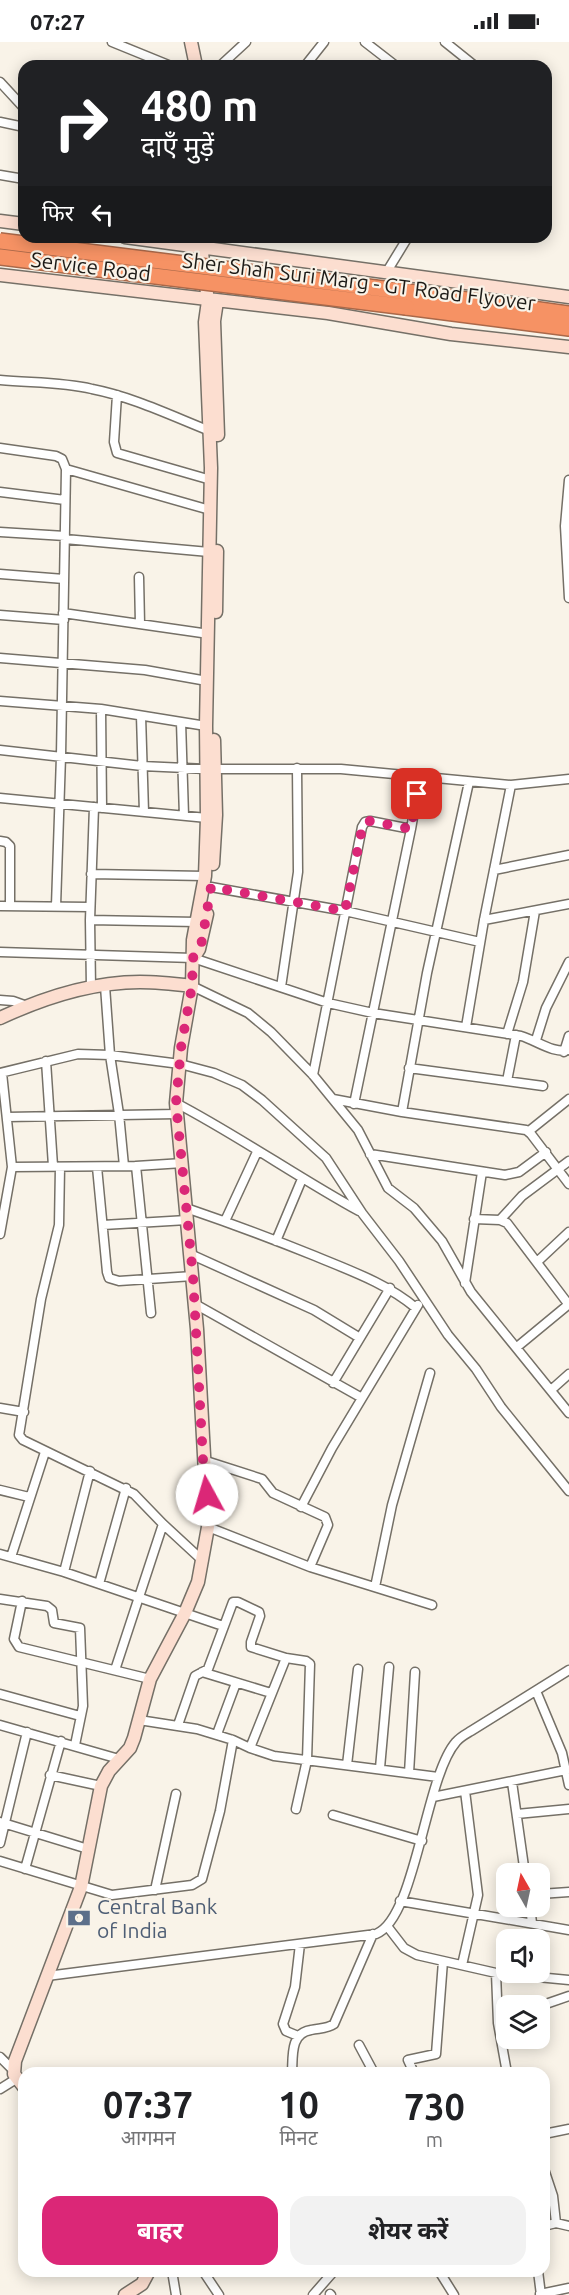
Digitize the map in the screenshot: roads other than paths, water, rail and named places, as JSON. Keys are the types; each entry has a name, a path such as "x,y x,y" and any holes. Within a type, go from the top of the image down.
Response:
{"highway":[{"name":"Sher Shah Suri Marg - GT Road Flyover","path":"0,241 407,300 569,328"},
{"name":"Sher Shah Suri Marg - GT Road Flyover","path":"0,257 407,300 569,314"}],"street":[{"path":"112,42 156,60"},
{"path":"191,42 194,60"},
{"path":"227,60 246,42"},
{"path":"310,60 324,42"},
{"path":"365,42 388,60"},
{"path":"445,42 468,60"},
{"path":"232,60 238,50"},
{"path":"0,82 18,102"},
{"path":"0,123 18,126"},
{"path":"0,175 18,178"},
{"name":"Service Road","path":"0,221 18,223"},
{"path":"18,2079 15,2061 81,1887 101,1786 109,1771 132,1744 150,1679 185,1613 198,1582 208,1527 193,1276 177,1108 181,1048 192,986 193,940 208,882 207,818 214,730 218,437 213,301 200,243"},
{"name":"Service Road","path":"200,243 386,273 569,297"},
{"path":"386,273 404,243"},
{"name":"Service Road","path":"0,275 328,313 451,334 569,347"},
{"path":"193,958 202,941 208,882 215,844 206,726 211,480 205,322 213,301"},
{"path":"0,380 67,384 117,394 210,430"},
{"path":"117,394 114,442 117,453 211,480"},
{"path":"0,448 56,456 62,459 66,469 56,906"},
{"path":"66,469 210,510"},
{"path":"569,480 565,526 569,598"},
{"path":"0,492 65,500"},
{"path":"0,532 209,552"},
{"path":"0,574 63,579"},
{"path":"139,577 140,624"},
{"path":"0,615 63,616 209,634"},
{"path":"0,658 145,670 207,681"},
{"path":"0,701 101,709 206,726"},
{"path":"91,988 91,874 102,761 101,709"},
{"path":"141,717 144,812"},
{"path":"181,722 184,816"},
{"path":"0,750 142,766 211,769 297,768 377,772 512,785 569,779"},
{"path":"281,987 295,901 298,863 297,768"},
{"path":"354,1104 420,777"},
{"path":"402,1112 418,1020 469,782"},
{"path":"466,1027 484,920 512,785"},
{"path":"0,798 207,818"},
{"path":"313,1075 363,824 370,821 411,829"},
{"path":"0,841 6,842 9,846 10,906"},
{"path":"494,870 569,855"},
{"path":"91,874 208,882 480,942"},
{"path":"484,920 569,904"},
{"path":"0,906 90,907"},
{"path":"507,1081 512,1034 535,911"},
{"path":"90,920 196,922"},
{"path":"0,952 193,958 328,1003 373,1013 512,1034 536,1040 557,1051 566,1051 569,1036"},
{"path":"536,1040 546,1008 569,962"},
{"path":"0,1018 27,1006 91,988 142,982 192,986 248,1013 271,1032 313,1075 358,1130 388,1188 414,1208 442,1241 465,1283 569,1413"},
{"path":"105,986 110,1055 124,1166"},
{"path":"0,1000 13,1001 27,1006"},
{"path":"0,1234 12,1167 1,1073 78,1054 110,1055 180,1064 222,1076 242,1085 318,1150 399,1261 448,1335 476,1369 501,1407 569,1491"},
{"path":"46,1061 57,1167 59,1225 41,1299 19,1435 45,1452 126,1488 203,1561"},
{"path":"409,1068 543,1086"},
{"path":"333,1099 529,1131 569,1184"},
{"path":"529,1131 569,1099"},
{"path":"7,1117 119,1114 177,1108 216,1124 257,1152 362,1213"},
{"path":"0,1142 10,1142"},
{"path":"225,1221 257,1152"},
{"path":"370,1154 512,1175 546,1152"},
{"path":"500,1220 522,1196 569,1161"},
{"path":"12,1167 97,1167 183,1163"},
{"path":"136,1166 151,1312"},
{"path":"97,1167 107,1272 110,1278 119,1281 193,1276"},
{"path":"465,1283 482,1172"},
{"path":"276,1241 302,1179"},
{"path":"103,1225 142,1222 187,1214 225,1221 390,1288 416,1308"},
{"path":"474,1219 507,1222 569,1305 517,1347"},
{"path":"537,1262 569,1232"},
{"path":"190,1254 314,1310 360,1338"},
{"path":"333,1383 390,1288"},
{"path":"301,1508 332,1448 423,1298"},
{"path":"195,1304 362,1398"},
{"path":"375,1587 392,1505 430,1373"},
{"path":"551,1390 569,1374"},
{"path":"0,1408 24,1412"},
{"path":"11,1557 45,1452"},
{"path":"203,1460 262,1479 273,1493 301,1508 322,1515 328,1522 310,1567"},
{"path":"64,1572 90,1471"},
{"path":"99,1584 126,1488"},
{"path":"0,1490 29,1497"},
{"path":"115,1670 163,1524"},
{"path":"208,1527 310,1567 432,1605"},
{"path":"0,1554 64,1572 223,1626"},
{"path":"0,1599 47,1606 52,1610 54,1623 80,1629 83,1700 75,1745"},
{"path":"22,1602 14,1639 17,1646 150,1679"},
{"path":"178,1725 195,1676 210,1665 233,1602 257,1611 260,1616 251,1647 310,1664 307,1760 296,1809"},
{"path":"250,1748 286,1658"},
{"path":"380,1768 389,1667"},
{"path":"347,1765 357,1697 358,1669"},
{"path":"47,1976 374,1934 384,1930 400,1901 422,1841 438,1777 453,1747 462,1737 569,1670"},
{"path":"202,1672 271,1693"},
{"path":"409,1773 416,1672"},
{"path":"217,1734 236,1683"},
{"path":"536,1691 562,1753 569,1785"},
{"path":"0,1694 80,1716"},
{"path":"139,1720 178,1725 217,1734 267,1755 438,1777"},
{"path":"0,1725 120,1759"},
{"path":"0,1843 2,1823 27,1732"},
{"path":"0,1861 112,1895 192,1885 202,1879 220,1811 233,1740"},
{"path":"25,1869 61,1741"},
{"path":"433,1797 566,1770"},
{"path":"50,1775 101,1786"},
{"path":"512,1782 524,1863"},
{"path":"462,1965 478,1905 478,1881 465,1791"},
{"path":"156,1890 176,1794"},
{"path":"517,1814 569,1809"},
{"path":"333,1815 422,1841"},
{"path":"2,1823 88,1849"},
{"path":"550,1893 569,1892"},
{"path":"400,1901 569,1930"},
{"path":"531,1917 532,1923"},
{"path":"387,1926 409,1952 496,1973"},
{"path":"292,2067 294,2042 298,2036 304,2031 327,2028 334,2024 374,1934"},
{"path":"298,2036 286,2031 283,2024 295,1987 300,1944"},
{"path":"411,2067 408,2060 436,2054 443,1961"},
{"path":"550,1978 569,1980"},
{"path":"550,2003 569,1996"},
{"path":"359,2044 371,2067"},
{"path":"505,2049 507,2067"},
{"path":"0,2057 18,2079"},
{"path":"0,2089 18,2079"},
{"path":"550,2133 569,2129"},
{"path":"550,2187 556,2223"},
{"path":"550,2224 556,2223 569,2226"},
{"path":"125,2295 142,2284 146,2277"},
{"path":"173,2277 176,2295"},
{"path":"207,2277 219,2295"},
{"path":"313,2295 328,2277"},
{"path":"444,2277 454,2295"},
{"path":"539,2277 541,2294 569,2288"}],"place":[{"name":"Central Bank of India","path":"79,1918"}]}
